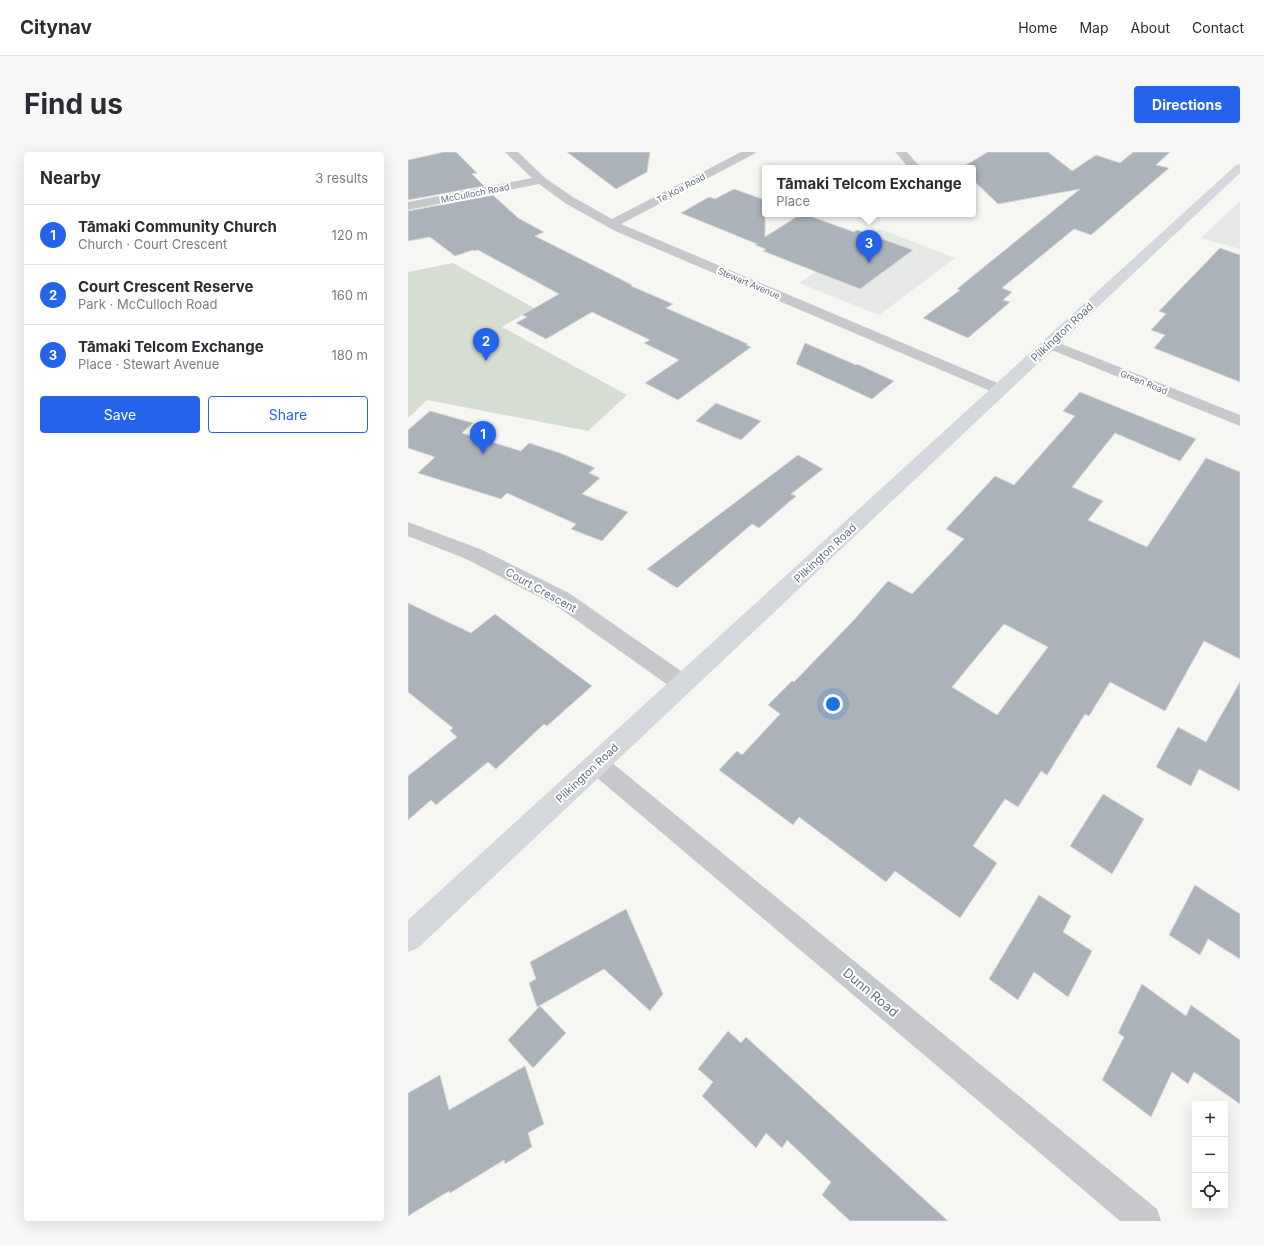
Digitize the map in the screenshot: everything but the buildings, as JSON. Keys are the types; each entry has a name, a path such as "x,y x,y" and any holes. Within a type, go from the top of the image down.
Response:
{"street":[{"name":"Stewart Avenue","path":"511,152 542,180 569,200 612,224 1001,390"},
{"name":"Te Koa Road","path":"612,224 750,152"},
{"path":"901,152 912,165"},
{"name":"Pilkington Road","path":"408,938 1001,390 1240,166"},
{"name":"McCulloch Road","path":"408,206 542,180"},
{"name":"Green Road","path":"1049,344 1240,421"},
{"name":"Court Crescent","path":"408,529 473,554 562,599 683,684"},
{"name":"Dunn Road","path":"597,764 1145,1221"}],"shaded area":[{"path":"1240,201 1240,249 1201,238"},
{"path":"880,229 955,258 879,315 799,283"},
{"path":"453,263 534,308 502,327 627,395 588,431 427,400 408,418 408,272"}],"place":[{"name":"Tāmaki Telcom Exchange","path":"869,263"},
{"name":"Court Crescent Reserve","path":"486,361"},
{"name":"Tāmaki Community Church","path":"483,454"}]}
